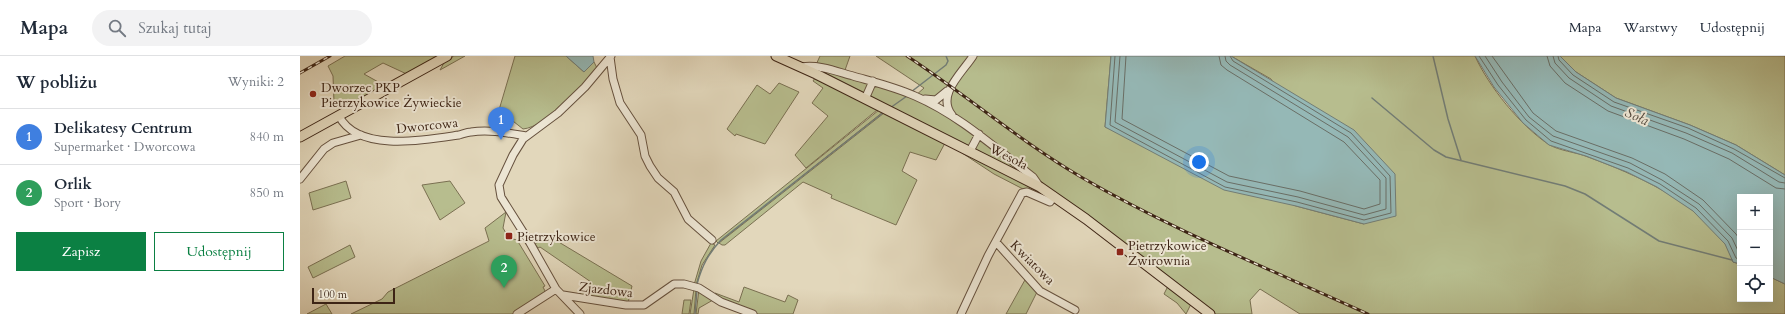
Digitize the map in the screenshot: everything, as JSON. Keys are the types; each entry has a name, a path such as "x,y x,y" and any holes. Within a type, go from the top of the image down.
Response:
{"main road":[{"path":"300,137 447,56"},
{"name":"Wesoła","path":"776,56 882,107 1040,187 1210,314"}],"street":[{"path":"953,117 947,110 946,96 973,56"},
{"path":"580,314 556,289 499,191 503,174 516,149 526,136 558,113 585,87 611,57"},
{"path":"611,57 613,79 620,103 641,135 645,156 650,166 658,178 674,192 688,219 712,240"},
{"path":"802,68 815,67 873,82 918,97 979,134 1033,177 1040,187"},
{"path":"865,99 873,82"},
{"path":"918,97 936,100 949,90"},
{"name":"Dworcowa","path":"338,116 342,123 372,140 383,141 424,139 482,131 526,136"},
{"path":"970,151 979,134"},
{"path":"300,179 324,149 332,143 361,135"},
{"path":"961,314 1022,193 1027,192 1050,202 1054,196"},
{"name":"Kwiatowa","path":"996,242 1040,291 1074,310"},
{"name":"Zjazdowa","path":"562,295 644,305 674,284 697,287 722,302 754,314"},
{"path":"517,314 556,289"}],"green space":[{"path":"345,56 442,56 411,76 383,63 364,74 389,88 350,109 345,101 340,100 334,102 333,76 328,66"},
{"path":"454,56 465,56 440,70 445,61"},
{"path":"515,56 566,56 584,72 594,62 597,68 573,95 553,114 532,127 523,129 499,110"},
{"path":"820,56 850,56 844,73 915,96 924,88 876,56 973,56 962,73 965,73 977,56 1111,56 1105,127 1296,206 1364,224 1271,79 1231,56 1475,56 1488,80 1506,104 1527,127 1548,144 1607,164 1644,181 1681,202 1712,228 1725,243 1733,262 1737,263 1737,302 1773,302 1773,278 1785,284 1785,314 1300,314 1260,289 1250,300 1252,314 1210,314 1054,196 802,68 815,67","holes":["943,96 951,116 923,99"]},
{"path":"1560,56 1785,56 1785,175 1736,145 1690,125 1616,98 1576,72"},
{"path":"815,78 877,110 806,168 795,155 828,116 812,103 823,88 813,81"},
{"path":"779,83 799,92 765,144 736,134 735,136 727,129 757,85 770,94"},
{"path":"879,110 883,112 718,243 716,241"},
{"path":"884,113 945,143 936,160 910,152 902,171 917,180 896,225 831,198 832,195 803,182 725,245 719,243"},
{"path":"950,145 1049,198 1023,189 994,174"},
{"path":"346,181 351,198 313,210 309,193"},
{"path":"450,181 465,203 440,220 422,185"},
{"path":"506,212 503,228 509,238 517,240 545,286 543,287 546,293 514,314 351,314 382,299 388,292 489,241 485,228"},
{"path":"547,235 632,286 628,303 578,296 591,282 540,247 538,248 535,244"},
{"path":"711,243 715,245 702,265 696,285 694,285 701,261"},
{"path":"350,245 355,257 313,278 308,267"},
{"path":"1026,278 1038,290 1026,314 1006,314"},
{"path":"1168,286 1191,304 1186,314 1177,303 1164,294"},
{"path":"744,287 785,302 788,295 798,300 793,314 758,314 722,301 714,295 715,293 739,302"},
{"path":"694,289 696,289 694,314 690,314"},
{"path":"699,289 713,300 699,308 698,314 696,314"},
{"path":"684,300 691,300 689,314 682,314"},
{"path":"326,304 332,314 307,314"}],"water":[{"path":"566,56 593,56 594,62 584,72"},
{"path":"1111,56 1231,56 1354,130 1395,174 1396,216 1364,224 1296,206 1224,190 1105,127"},
{"name":"Soła","path":"1475,56 1560,56 1576,72 1616,98 1690,125 1736,145 1785,175 1785,284 1773,278 1773,194 1737,194 1737,263 1733,262 1725,244 1693,211 1657,187 1627,172 1586,156 1549,145 1523,123 1494,87"}],"waterway":[{"path":"911,92 946,65 948,61 946,56"},
{"path":"1433,56 1448,119 1461,160"},
{"path":"890,108 907,96"},
{"path":"1372,98 1434,150 1446,157 1565,186 1585,194 1659,241 1732,260"},
{"path":"697,284 706,260 721,240 884,112"},
{"path":"695,314 697,290"}],"railway":[{"path":"300,73 330,56"},
{"path":"907,56 1036,148 1081,177 1186,232 1368,314"}],"place":[{"name":"Dworzec PKP Pietrzykowice Żywieckie","path":"313,94"},
{"name":"Delikatesy Centrum","path":"501,140"},
{"name":"Pietrzykowice","path":"509,236"},
{"name":"Pietrzykowice Żwirownia","path":"1120,252"},
{"name":"Orlik","path":"504,288"}]}
